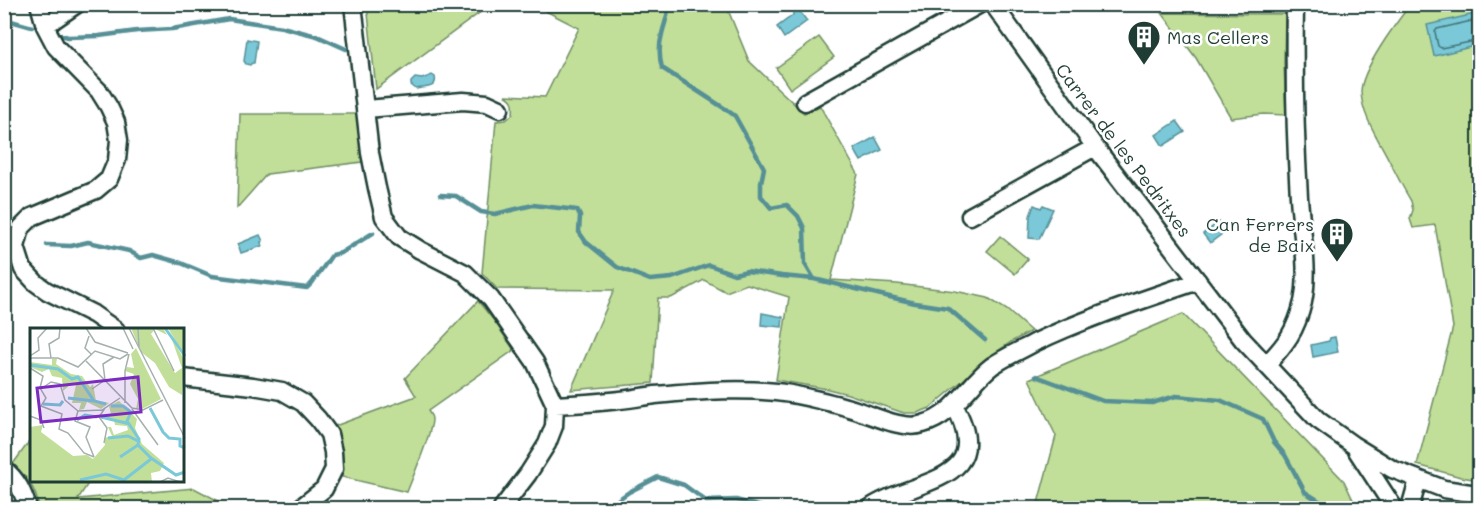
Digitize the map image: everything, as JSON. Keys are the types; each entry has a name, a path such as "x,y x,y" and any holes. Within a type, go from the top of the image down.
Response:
{"street":[{"path":"39,4 45,26 56,47 99,91 109,107 116,122 119,140 117,160 109,179 96,189 32,217 21,228 16,248 23,269 36,283 93,314 113,328"},
{"path":"45,26 77,4"},
{"path":"353,4 370,153 384,217 399,237 465,273 492,299 535,362 555,405 554,426 547,444 502,508"},
{"path":"805,102 980,4"},
{"name":"Carrer de les Pedritxes","path":"993,4 1095,147 1243,340 1318,420 1392,469 1444,489 1479,493"},
{"path":"1266,365 1292,333 1303,300 1306,273 1299,212 1295,129 1294,4"},
{"path":"366,109 463,101 487,103 500,110"},
{"path":"970,216 1095,147"},
{"path":"555,405 697,392 763,391 831,402 894,424 911,427 925,424 954,405 991,367 1023,348 1080,323 1198,281"},
{"path":"184,378 282,391 303,403 318,419 329,434 334,469 324,489 300,508"},
{"path":"870,508 945,475 966,454 967,437 962,419 954,405"},
{"name":"Carrer de les Pedritxes","path":"1353,445 1394,508"},
{"path":"4,469 12,475 22,489 28,508"},
{"path":"1410,508 1418,480"}],"green space":[{"path":"367,4 490,4 490,5 376,89"},
{"path":"534,5 726,5 749,61 804,113 820,106 858,174 831,280 897,284 955,291 988,298 1007,310 1031,331 995,353 930,408 917,413 904,413 848,394 776,380 789,297 747,284 726,292 704,280 671,298 658,298 653,383 571,390 614,290 497,289 482,273 496,121 506,120 513,114 513,103 505,95 545,97 579,28"},
{"path":"1410,5 1479,5 1479,480 1417,465 1453,327 1435,225 1413,228 1410,219 1413,210 1411,201 1372,128 1362,101 1363,83 1373,60"},
{"path":"1162,13 1285,14 1286,115 1264,114 1231,118 1196,58"},
{"path":"819,37 834,57 790,89 776,68"},
{"path":"240,114 357,114 362,162 267,174 237,208"},
{"path":"1000,236 1028,259 1015,274 987,251"},
{"path":"478,301 514,350 428,411 432,418 431,425 407,492 342,477 342,451 335,426 416,396 405,378"},
{"path":"1183,314 1344,481 1357,508 1006,508 1037,507 1056,436 1029,379"},
{"path":"30,440 30,483 88,483 78,499 194,488 232,508 39,508 30,484 13,464"}],"water":[{"path":"797,8 807,21 784,38 777,27 793,15 793,11"},
{"path":"1479,13 1479,45 1434,56 1427,25"},
{"path":"247,39 257,41 254,63 250,65 244,61"},
{"path":"432,75 435,81 432,86 416,89 411,85 415,78 422,79"},
{"path":"1177,121 1185,132 1163,146 1156,135"},
{"path":"875,137 882,150 861,161 854,149"},
{"path":"1034,205 1041,208 1043,205 1053,209 1039,239 1029,238 1030,216"},
{"path":"1219,222 1226,231 1210,243 1203,234"},
{"path":"260,235 263,241 262,246 241,253 238,244"},
{"path":"762,313 783,317 782,327 761,325"},
{"path":"1335,337 1338,352 1313,357 1311,345 1329,341 1330,338"}],"waterway":[{"path":"668,4 660,47 662,68 735,116 764,168 761,196 771,208 787,205 798,216 804,228 805,264 814,279 915,303 948,308 985,340"},
{"path":"4,19 32,27"},
{"path":"61,35 68,37 99,36 172,29 229,19 282,27 317,36 346,49"},
{"path":"440,195 456,196 481,212 495,214 533,205 577,210 580,216 579,232 586,242 617,267 650,280 672,278 709,265 734,274 747,271 814,279"},
{"path":"47,245 71,246 88,242 129,251 141,258 153,255 181,263 212,276 307,288 332,255 341,253 373,233"},
{"path":"1036,376 1103,401 1152,403 1176,396 1220,400 1263,419 1274,442 1285,455 1305,492 1329,508"},
{"path":"606,508 629,492 658,477 684,485 706,501 736,500 762,507 813,508"}],"place":[{"name":"Mas Cellers","path":"1144,66"},
{"name":"Can Ferrers de Baix","path":"1337,263"}]}
